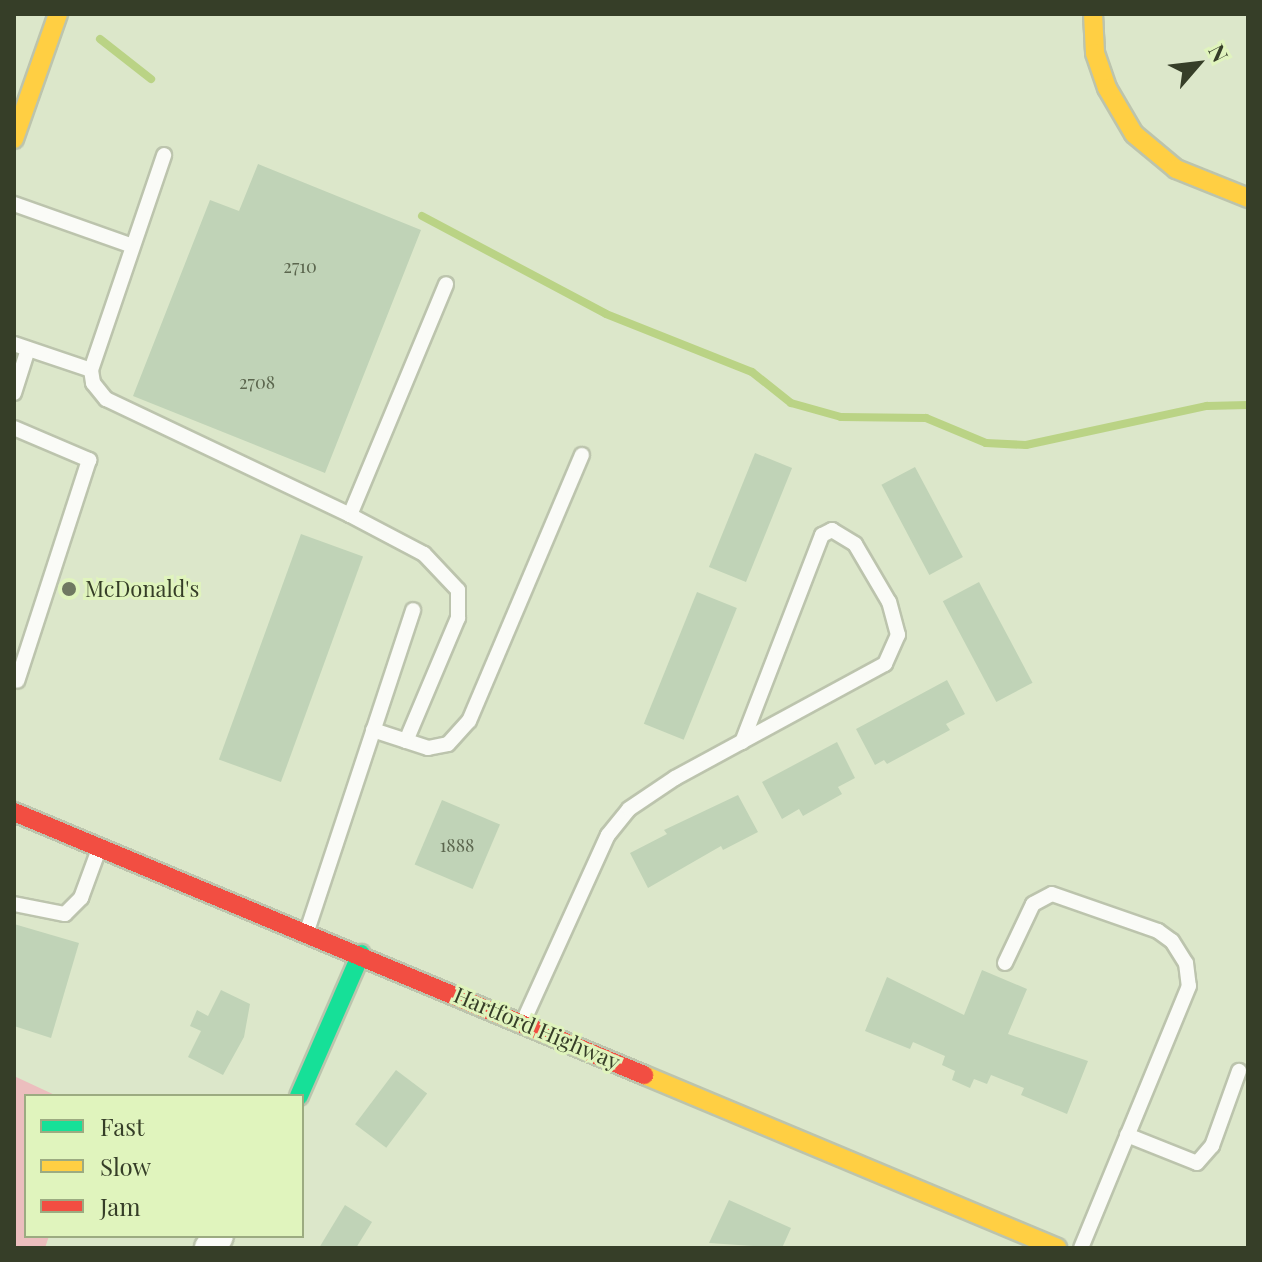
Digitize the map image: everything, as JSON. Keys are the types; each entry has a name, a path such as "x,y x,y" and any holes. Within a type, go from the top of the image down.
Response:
{"main road":[{"path":"14,139 58,14"},
{"path":"1093,14 1095,53 1107,88 1134,134 1176,169 1248,198"},
{"name":"Hartford Highway","path":"14,812 306,931 1057,1248"},
{"path":"300,1094 361,954"}],"lane":[{"path":"164,155 130,245 91,370 93,383 106,399 350,515 424,554 458,590 458,618 406,741"},
{"path":"14,204 130,245"},
{"path":"350,515 446,284"},
{"path":"14,393 21,347 91,370"},
{"path":"14,428 89,460 17,681"},
{"path":"373,730 428,748 448,744 469,721 582,455"},
{"path":"522,1022 608,835 629,809 742,742 885,664 898,635 889,602 855,544 832,530 822,535 742,742"},
{"path":"306,931 413,610"},
{"path":"14,904 65,914 81,898 100,847"},
{"path":"1005,963 1033,904 1052,894 1172,941 1186,963 1189,986 1081,1248"},
{"path":"1127,1135 1197,1163 1212,1146 1239,1071"}],"shaded area":[{"path":"14,1076 53,1094 24,1094 24,1238 48,1238 45,1248 14,1248"}],"building":[{"path":"258,164 421,230 325,473 133,396 210,200 239,211"},
{"path":"755,453 792,468 746,582 709,567"},
{"path":"915,467 963,557 929,575 881,485"},
{"path":"301,534 363,557 281,782 219,760"},
{"path":"979,582 1033,683 996,702 943,601"},
{"path":"697,592 737,608 684,740 644,724"},
{"path":"947,680 965,714 946,724 950,730 887,764 884,760 875,765 856,729"},
{"path":"837,742 855,778 838,787 842,794 803,816 799,809 782,819 762,782"},
{"path":"738,795 758,832 723,850 721,846 648,888 630,853 667,834 664,830"},
{"path":"442,800 500,825 473,889 415,864"},
{"path":"14,924 79,943 51,1038 14,1026"},
{"path":"982,970 1027,989 1008,1034 1088,1061 1067,1114 1021,1095 1024,1088 991,1075 987,1084 974,1079 970,1088 952,1080 955,1071 942,1065 945,1056 913,1042 910,1049 865,1031 887,977 964,1015"},
{"path":"221,990 250,1004 244,1037 223,1075 188,1057 201,1031 190,1026 197,1010 208,1016"},
{"path":"396,1070 427,1093 386,1148 355,1124"},
{"path":"729,1200 791,1228 782,1248 709,1243"},
{"path":"345,1205 372,1222 356,1248 319,1248"}],"waterway":[{"path":"100,39 151,79"},
{"path":"422,216 606,314 752,372 791,403 841,417 926,418 986,443 1026,445 1207,406 1248,405"}],"traffic: fast":[{"path":"300,1094 361,954"}],"traffic: slow":[{"path":"14,139 58,14"},
{"path":"1093,14 1095,53 1107,88 1134,134 1176,169 1248,198"},
{"path":"644,1075 1057,1248"}],"traffic: jam":[{"path":"14,812 644,1075"}],"place":[{"name":"McDonald's","path":"69,589"}]}
